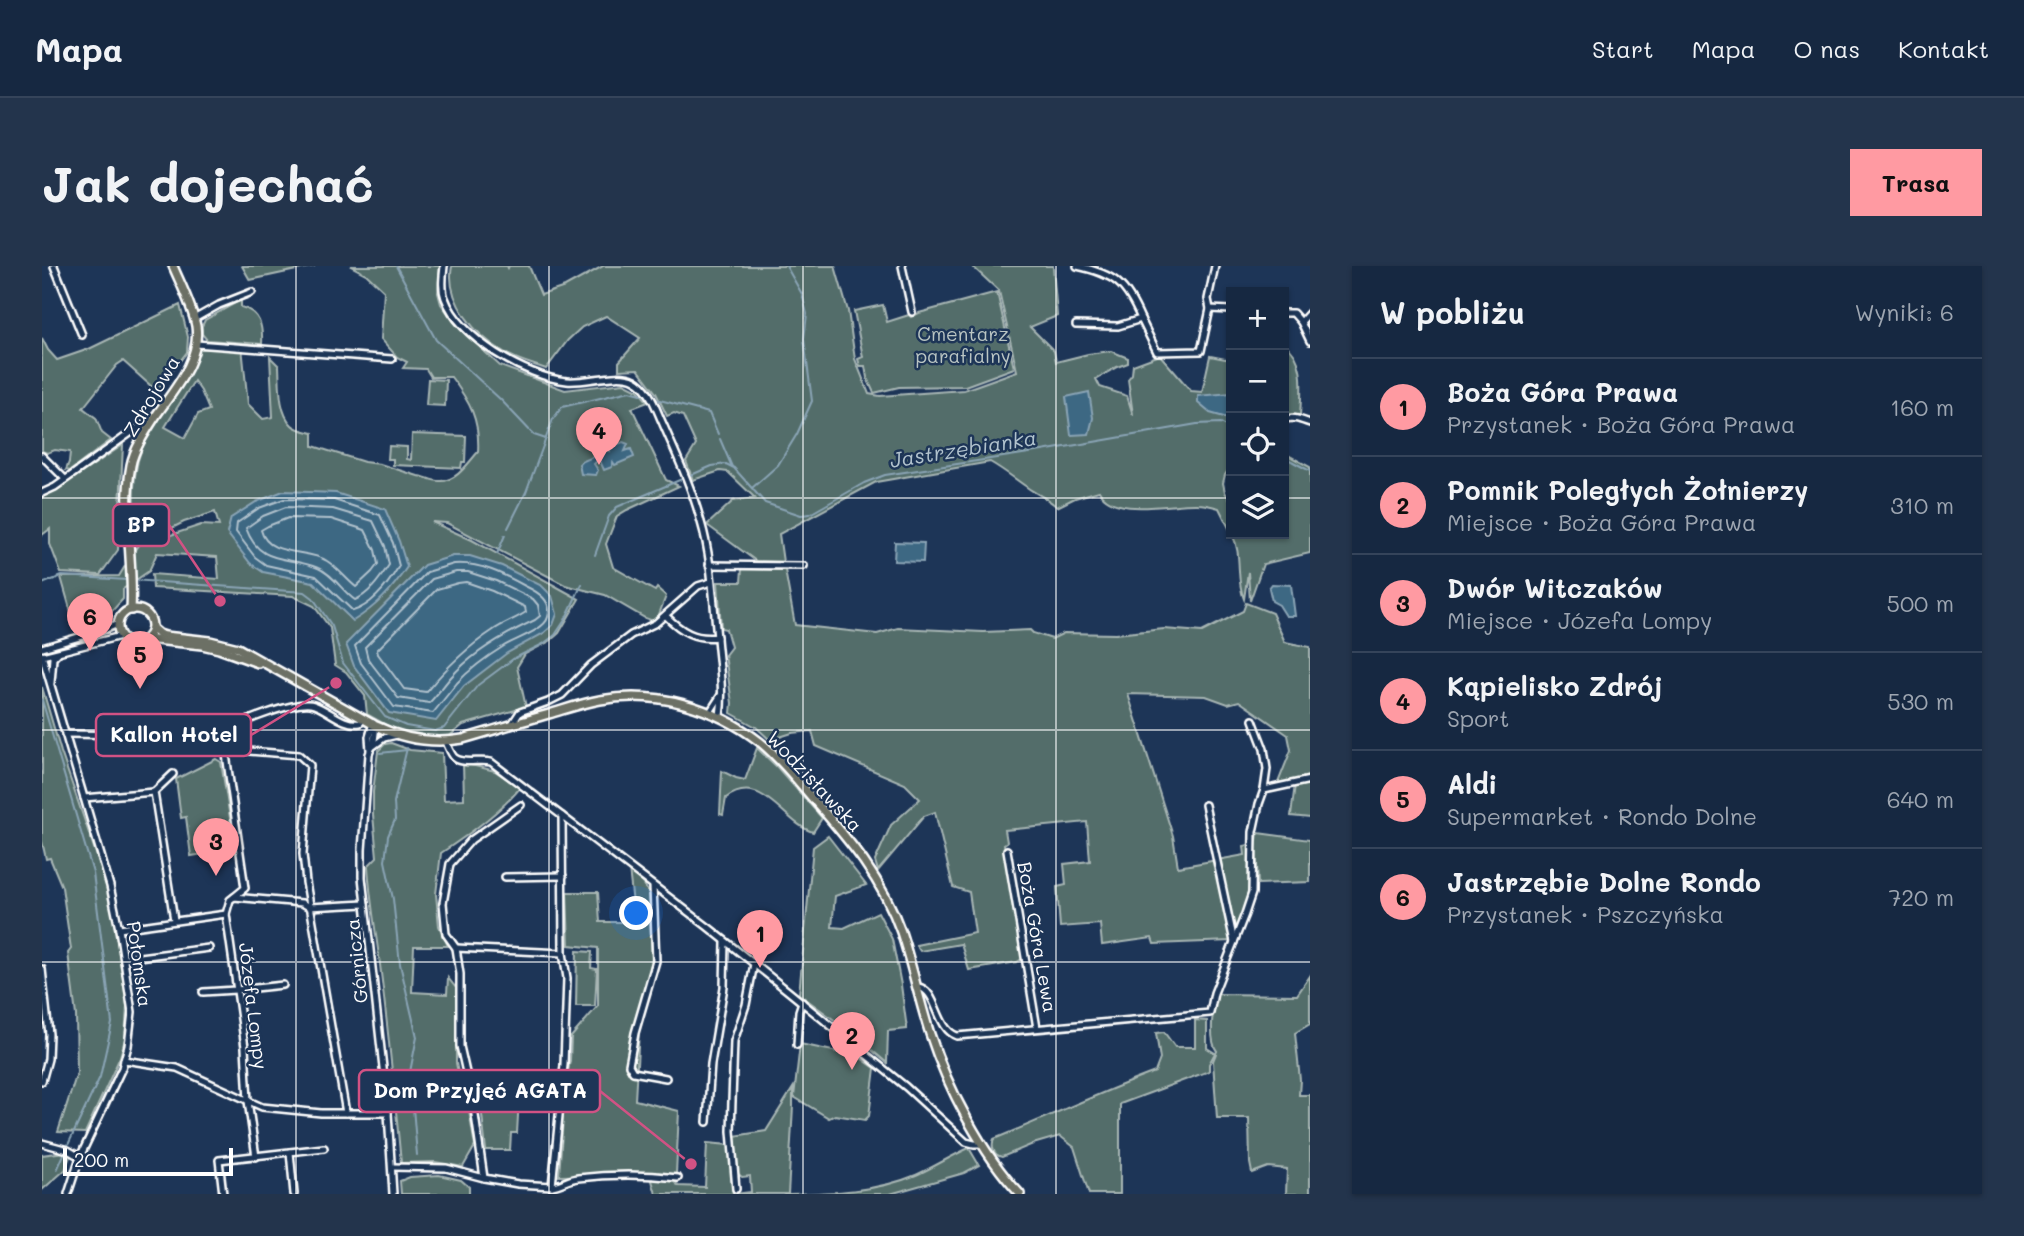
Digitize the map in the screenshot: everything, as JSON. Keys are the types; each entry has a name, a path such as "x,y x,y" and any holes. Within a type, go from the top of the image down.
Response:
{"main road":[{"name":"Zdrojowa","path":"135,610 128,500 131,461 153,420 189,366 196,344 194,319 173,266"},
{"path":"135,610 147,614 152,628 146,639 135,643 121,636 118,624 122,615 135,610"},
{"name":"Wodzisławska","path":"152,628 165,636 210,641 238,648 364,719 397,735 418,740 446,742 463,739 601,700 646,698 687,704 710,712 760,742 778,758 853,845 879,884 894,914 936,1053 981,1144 1020,1194"},
{"name":"Wodzisławska","path":"146,639 202,645 269,666"}],"street":[{"path":"54,266 82,335"},
{"path":"444,266 444,297 451,310 479,341 499,357 558,380 574,382 624,377 640,383 651,398 684,472 702,523 717,636 723,701 720,716"},
{"path":"902,266 912,312"},
{"path":"1077,266 1097,270 1121,284 1133,300 1157,352 1201,351 1215,266"},
{"path":"194,319 219,305 252,292"},
{"path":"1210,309 1226,310"},
{"path":"1301,322 1310,312"},
{"path":"1289,313 1293,313 1301,322 1310,341"},
{"path":"1076,325 1118,326 1141,319"},
{"path":"196,344 392,359"},
{"path":"1289,418 1310,424"},
{"path":"42,493 55,487 136,429 153,420"},
{"path":"42,456 65,480"},
{"path":"709,565 804,566"},
{"path":"511,725 520,712 562,695 592,666 631,635 666,616 698,586 711,582"},
{"path":"666,616 687,634 699,637 717,636"},
{"path":"42,648 118,624"},
{"path":"42,656 121,636"},
{"path":"42,656 54,644"},
{"name":"Połomska","path":"51,686 53,658 60,651"},
{"name":"Połomska","path":"42,656 110,886 120,929 132,1012 128,1046 116,1083 80,1157 68,1194"},
{"path":"710,712 721,695"},
{"path":"120,929 226,914 230,900 245,888 225,749 225,733 229,729 255,718 309,703 348,723 360,723 364,719"},
{"path":"1234,942 1252,893 1253,832 1267,769 1266,757 1253,720"},
{"name":"Górnicza","path":"374,724 362,850 365,904 388,1113 393,1194"},
{"path":"65,734 138,735"},
{"path":"370,750 384,738 397,735"},
{"path":"446,742 455,758 491,762 725,940 906,1087 966,1142 981,1144"},
{"path":"225,749 299,755 310,765 303,854 309,907 346,1113"},
{"path":"84,798 154,792 173,774"},
{"path":"1264,790 1310,780"},
{"path":"154,792 174,920"},
{"path":"484,1178 474,1108 460,1046 461,985 456,948 446,934 443,903 450,864 471,840 520,805"},
{"path":"1205,805 1234,942"},
{"path":"555,1186 567,978 563,953 562,816"},
{"name":"Boża Góra Lewa","path":"1007,850 1037,1028"},
{"path":"505,877 563,876"},
{"path":"653,886 656,961 635,1033 629,1065 633,1072 666,1078"},
{"path":"234,897 302,903 309,907 365,904"},
{"name":"Józefa Lompy","path":"226,914 245,1047 248,1101 256,1157"},
{"path":"707,1122 711,1063 724,987 725,940"},
{"name":"Boża Góra Lewa","path":"918,987 928,991 951,1035 961,1037 1210,1013 1214,993 1234,942"},
{"path":"124,959 209,948"},
{"path":"456,948 563,953"},
{"path":"736,1189 731,1131 734,1041 746,1005 754,964"},
{"path":"42,969 49,1034 48,1059 42,1081"},
{"path":"203,992 283,985"},
{"path":"797,1045 802,1002"},
{"path":"124,1060 177,1068 262,1107 388,1113"},
{"path":"42,1143 68,1150 80,1157"},
{"path":"223,1194 219,1160 324,1148"},
{"path":"290,1152 294,1194"},
{"path":"392,1167 446,1168 518,1184 555,1186 566,1180 594,1176 641,1174 678,1178"}],"green space":[{"path":"242,266 315,266 250,280"},
{"path":"351,266 440,266 438,293 441,304 460,329 500,366 565,390 624,383 638,390 648,402 632,408 666,480 679,486 617,516 606,544 613,567 655,591 657,588 666,596 656,622 605,595 565,585 447,523 432,522 472,540 579,599 559,633 525,654 517,667 526,707 463,725 447,738 423,738 392,728 367,714 365,696 346,672 335,665 330,628 314,606 293,596 153,588 152,574 219,579 217,557 157,553 149,571 123,589 123,599 107,619 76,630 61,577 119,576 141,540 135,536 134,490 142,447 161,413 186,381 199,349 242,347 248,404 263,419 273,417 270,357 279,366 284,413 294,427 313,433 313,446 435,481 447,480 462,471 478,452 477,430 468,403 451,377 431,377 426,369 403,368 407,362 397,357 381,339 384,291 366,274","holes":["194,381 209,410 198,414 185,438 165,427","215,512 219,526 201,525 146,541 184,522"]},
{"path":"452,266 529,266 541,295 565,287 603,266 835,266 848,311 855,359 869,394 880,396 964,390 1017,371 999,291 972,266 1053,266 1057,316 1030,327 1054,351 1056,362 1111,351 1128,358 1128,363 1096,379 1100,387 1127,396 1133,415 1128,379 1133,365 1160,355 1191,391 1202,392 1210,356 1226,359 1226,474 1223,483 1226,494 1226,522 1219,508 1197,504 1129,507 1106,499 1099,491 1057,507 990,462 876,482 779,534 783,562 756,561 707,525 733,501 755,498 728,472 720,471 693,480 686,461 696,445 683,416 674,413 667,416 656,393 638,369 619,370 619,362 640,338 606,316 582,327 568,340 546,369 509,355 483,337 458,304 451,279"},
{"name":"Cmentarz parafialny","path":"997,292 1014,368 965,386 899,387 874,393 865,366 860,366 858,359 863,357 854,311 883,305 887,322"},
{"path":"241,300 241,307 252,312 259,321 262,344 207,340 202,334 205,320"},
{"path":"180,305 188,337 187,352 159,388 151,386 123,361 83,408 96,418 102,433 111,440 70,471 66,470 70,452 42,451 42,338 57,360 89,349"},
{"path":"1289,348 1296,358 1301,377 1300,416 1289,417"},
{"path":"428,379 446,380 445,406 426,405"},
{"path":"412,434 466,436 465,462 462,462 461,468 393,465 393,459 388,459 389,446 407,447 407,459 411,460"},
{"path":"123,445 118,550 100,575 61,573 50,544 50,529 42,535 42,496 56,490"},
{"path":"1289,456 1310,467 1310,553 1263,564 1250,601 1248,572 1244,599 1241,591 1234,539 1289,539"},
{"path":"742,569 785,570 795,625 877,634 898,628 983,632 1030,630 1052,639 1064,633 1116,634 1164,629 1202,632 1243,611 1246,603 1272,613 1285,642 1310,647 1310,818 1291,816 1295,784 1276,788 1291,750 1288,735 1239,701 1228,704 1206,696 1128,694 1173,836 1178,867 1245,855 1244,846 1249,845 1251,873 1248,903 1231,941 1154,944 1152,938 1102,945 1100,924 1060,927 1057,887 1066,885 1064,864 1090,861 1087,822 1005,830 1007,842 1004,844 1022,959 969,970 961,944 920,951 916,945 975,933 969,892 953,887 935,812 924,816 878,871 875,861 891,825 920,799 905,784 816,746 812,731 792,733 770,740 756,727 731,713 725,655 731,647 726,629 721,628 718,582 741,582"},
{"path":"42,687 103,874 112,908 127,1006 125,1039 120,1057 85,1133 58,1132 77,1073 76,1015 68,953 71,949 62,887 50,858 46,859 42,841"},
{"path":"391,743 410,750 442,753 444,800 464,799 463,763 495,771 520,788 483,823 441,853 436,894 439,926 448,946 414,946 412,992 447,994 448,978 456,988 456,1063 475,1146 463,1167 435,1162 401,1163 368,866 377,857 373,792 378,751 385,744"},
{"path":"757,748 822,818 813,832 792,820 762,795 751,791 739,791 726,798 723,815 720,814 722,771 745,780"},
{"path":"216,759 221,762 235,849 191,856 186,817 181,818 176,779"},
{"path":"1258,833 1310,840 1310,882 1258,884"},
{"path":"828,836 866,885 835,896 832,927 844,928 878,912 892,939 907,1029 888,1031 887,1063 799,994 813,847"},
{"path":"629,869 644,884 649,894 652,958 639,1030 635,1100 679,1111 676,1174 559,1176 571,1037 598,1006 598,948 569,945 567,892 598,892 600,922 635,922"},
{"path":"577,951 592,952 591,968 597,969 595,1006 576,1006"},
{"path":"1310,976 1310,1024 1295,1033 1299,1095 1310,1095 1310,1194 1286,1194 1287,1169 1268,1167 1252,1173 1249,1118 1217,1118 1213,1061 1217,1051 1212,1032 1213,1015 1216,994 1297,995"},
{"path":"1195,1020 1207,1021 1207,1048 1215,1053 1209,1064 1209,1071 1120,1104 1120,1194 1089,1194 1074,1147 1060,1136 1002,1157 995,1152 994,1139 1155,1072 1160,1059 1156,1033 1164,1032 1175,1047 1195,1047"},
{"path":"839,1043 875,1068 869,1116 865,1120 835,1115 829,1118 794,1097 800,1044 842,1053"},
{"path":"793,1088 793,1106 788,1194 735,1194 751,1192 750,1176 742,1177 736,1172 734,1136 766,1131"},
{"path":"480,1097 519,1098 517,1133 511,1133 510,1150 486,1150"},
{"path":"707,1143 729,1145 733,1194 656,1194 651,1177 674,1179 678,1186 705,1187"},
{"path":"969,1148 979,1165 964,1173 890,1194 788,1194 837,1192 901,1181"},
{"path":"72,1151 65,1170 42,1190 42,1155"},
{"path":"439,1175 461,1180 469,1187 469,1194 401,1194 400,1181 410,1177"}],"water":[{"path":"1089,392 1093,418 1089,434 1071,435 1066,397"},
{"path":"1226,393 1226,418 1210,413 1198,403 1198,396"},
{"path":"623,442 628,444 625,451 631,449 634,457 615,465 613,462 612,467 604,470 600,461 597,461 594,464 598,470 596,475 581,474 581,462 604,450 610,451 611,447"},
{"path":"283,491 336,493 385,509 407,567 383,597 353,621 313,582 263,572 250,563 227,533 231,518 256,502"},
{"path":"895,542 924,543 923,562 894,561"},
{"path":"453,556 470,556 502,566 542,586 552,596 557,614 553,625 544,633 507,653 464,686 436,721 389,713 354,666 346,644 424,565"},
{"path":"1272,584 1291,585 1295,616 1286,616 1279,605 1272,601 1269,588"}],"waterway":[{"path":"396,266 436,340 501,400 534,435 546,439"},
{"path":"752,488 778,465 797,434 812,401 804,339 807,314 802,294 786,266"},
{"path":"508,528 526,492 553,419 562,407 630,391 645,395"},
{"path":"656,399 709,413 718,434"},
{"name":"Jastrzębianka","path":"595,555 609,516 617,507 712,466 726,464 734,468 765,503 801,515 810,514 864,483 885,475 1197,424 1221,423 1226,426"},
{"path":"720,439 732,467"},
{"name":"Jastrzębianka","path":"1289,460 1310,471"},
{"path":"497,554 505,535"},
{"name":"Jastrzębianka","path":"42,584 62,576 127,580"},
{"name":"Jastrzębianka","path":"132,580 305,592 313,598 332,626 343,663 385,717 406,726 435,731 444,728 478,685 513,659 555,635 582,584"},
{"path":"42,700 93,873 112,1023 100,1077 67,1147"},
{"path":"407,748 394,802 395,820 388,836 385,861 393,899 400,964 417,1037 410,1072 417,1155"},
{"path":"380,753 407,750"},
{"path":"57,1170 65,1152"}],"place":[{"name":"Kąpielisko Zdrój","path":"599,465"},
{"name":"BP","path":"220,601"},
{"name":"Jastrzębie Dolne Rondo","path":"90,651"},
{"name":"Kallon Hotel","path":"336,683"},
{"name":"Aldi","path":"140,689"},
{"name":"Dwór Witczaków","path":"216,876"},
{"name":"Boża Góra Prawa","path":"760,968"},
{"name":"Pomnik Poległych Żołnierzy","path":"852,1070"},
{"name":"Dom Przyjęć AGATA","path":"691,1164"}]}
